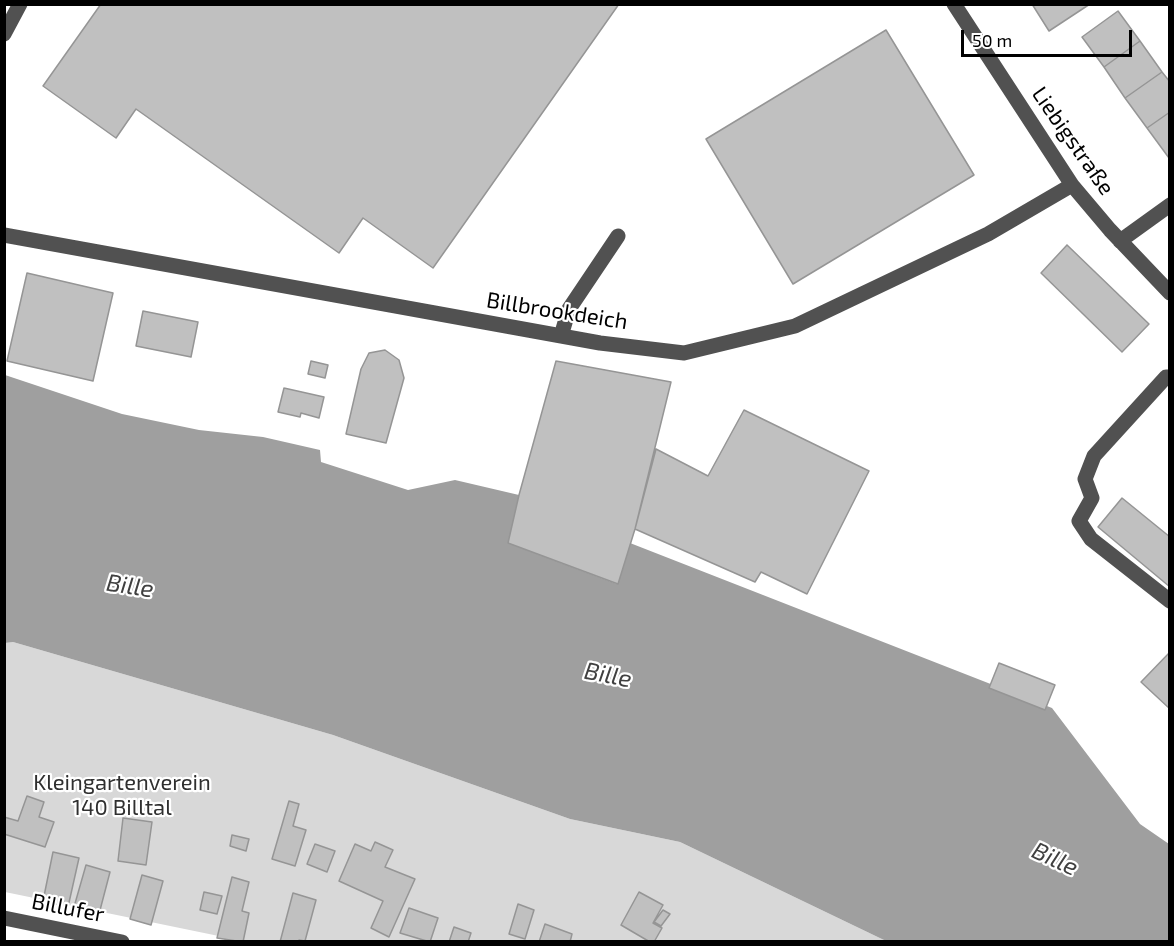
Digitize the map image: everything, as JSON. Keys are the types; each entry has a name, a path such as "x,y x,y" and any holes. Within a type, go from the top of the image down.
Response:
{"street":[{"path":"4,34 20,4"},
{"name":"Liebigstraße","path":"954,4 1072,185 1120,241 1170,293"},
{"name":"Billbrookdeich","path":"4,235 600,343 684,353 795,326 988,234 1072,185"},
{"path":"1120,241 1170,205"},
{"path":"561,336 569,309 618,236"},
{"path":"1170,377 1166,377 1094,456 1085,479 1092,498 1079,521 1090,539 1170,601"},
{"name":"Billufer","path":"4,918 122,942"}],"green space":[{"name":"Kleingartenverein 140 Billtal","path":"13,642 333,735 570,819 680,842 886,941 243,941 5,892 4,643"}],"water":[{"name":"Bille","path":"5,375 122,414 199,430 263,437 320,450 321,462 408,490 455,480 519,495 508,543 617,584 630,543 1052,708 1140,824 1169,844 1169,941 886,941 680,842 570,819 333,735 13,642 5,643"}],"building":[{"path":"101,4 619,4 433,268 363,218 339,253 136,109 116,138 43,86"},
{"path":"1032,4 1090,4 1049,31"},
{"path":"1118,11 1140,41 1104,67 1082,37"},
{"path":"886,30 974,175 793,284 706,139"},
{"path":"1140,41 1162,72 1125,98 1104,67"},
{"path":"1162,72 1170,82 1170,112 1147,128 1125,98"},
{"path":"1170,112 1170,158 1169,158 1147,128"},
{"path":"1067,245 1149,324 1122,352 1041,273"},
{"path":"27,273 113,293 93,381 7,361"},
{"path":"143,311 198,322 191,357 136,346"},
{"path":"385,350 399,360 404,378 386,443 346,434 361,369 369,353"},
{"path":"311,361 328,365 325,378 308,374"},
{"path":"556,361 671,382 635,529 618,584 508,543"},
{"path":"284,388 324,397 319,418 301,413 300,417 278,412"},
{"path":"744,410 869,471 807,594 761,572 755,582 635,529 656,449 708,476"},
{"path":"1122,498 1170,537 1170,587 1098,527"},
{"path":"1170,652 1170,709 1141,682"},
{"path":"999,663 1055,685 1045,710 989,688"},
{"path":"27,796 44,802 39,817 54,822 45,847 4,834 4,817 18,821"},
{"path":"289,801 299,804 293,826 306,830 295,866 272,859"},
{"path":"123,818 152,822 146,865 118,861"},
{"path":"232,835 249,839 246,851 230,846"},
{"path":"375,842 393,850 385,867 415,879 389,937 371,928 383,901 339,881 355,844 371,851"},
{"path":"315,844 335,851 327,872 307,864"},
{"path":"53,852 79,858 68,907 43,901"},
{"path":"86,865 110,872 99,914 74,907"},
{"path":"142,875 163,881 151,925 130,919"},
{"path":"232,877 249,882 242,911 249,913 243,942 217,938"},
{"path":"204,892 222,896 217,914 200,910"},
{"path":"639,892 663,905 653,923 662,928 654,942 650,942 621,925"},
{"path":"293,893 316,900 305,941 280,942"},
{"path":"518,904 534,910 525,939 509,934"},
{"path":"409,908 438,918 430,942 400,933"},
{"path":"663,910 670,914 661,926 654,922"},
{"path":"545,924 572,934 570,942 539,942"},
{"path":"454,927 471,933 468,942 449,942"}]}
